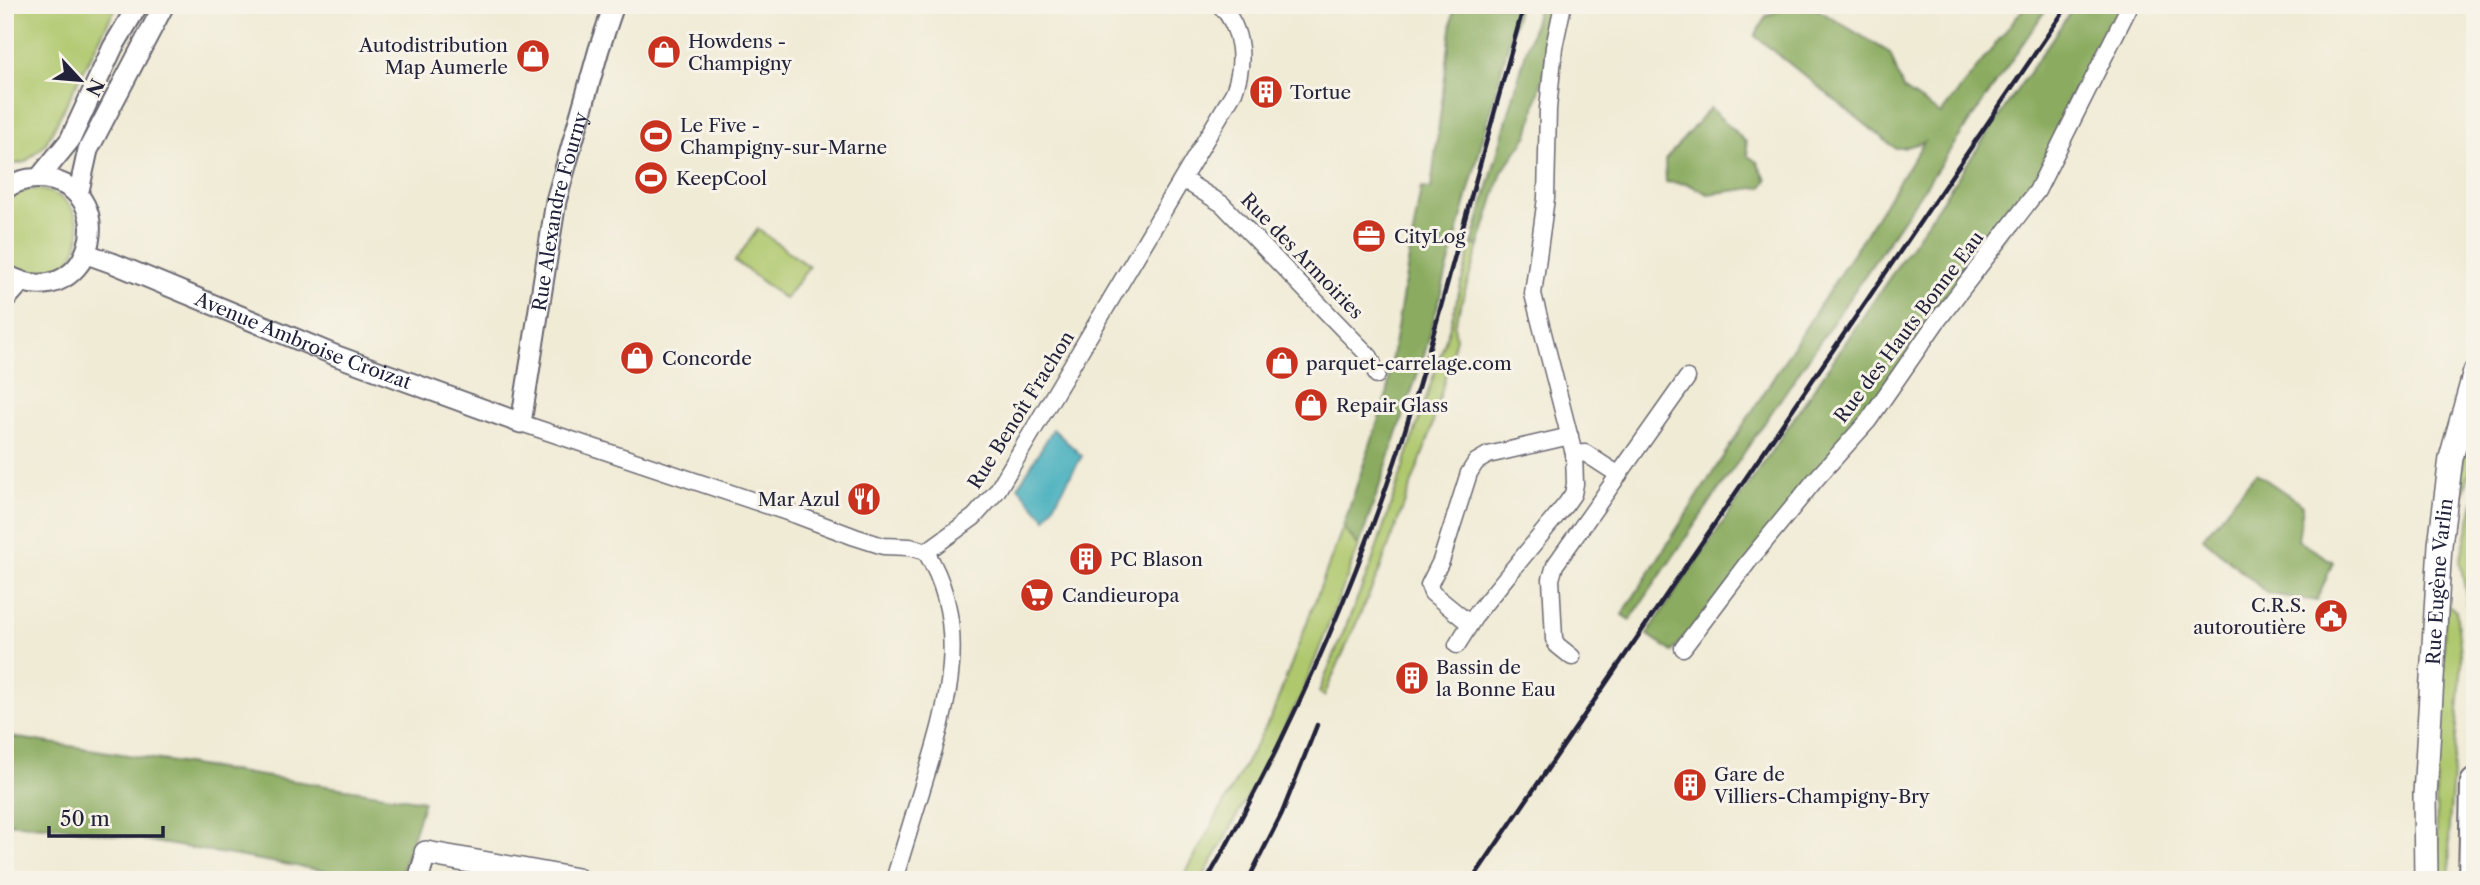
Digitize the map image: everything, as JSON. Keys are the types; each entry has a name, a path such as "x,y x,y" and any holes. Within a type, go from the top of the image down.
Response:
{"highway":[{"path":"2473,880 2475,783"}],"main road":[{"name":"Rue Eugène Varlin","path":"2426,880 2425,795 2442,523 2451,458 2475,372"},
{"path":"426,853 577,880"}],"street":[{"path":"39,178 70,140 113,47 138,5"},
{"path":"78,195 88,150 164,5"},
{"name":"Rue Alexandre Fourny","path":"521,423 556,201 614,5"},
{"name":"Rue Benoît Frachon","path":"926,552 974,517 997,491 1234,92 1241,61 1237,33 1228,13 1220,5"},
{"path":"1457,645 1470,624 1573,494 1576,476 1570,436 1533,294 1546,198 1548,109 1554,47 1563,5"},
{"name":"Rue des Hauts Bonne Eau","path":"1683,648 1756,552 1868,421 1936,324 2037,191 2130,5"},
{"path":"5,190 24,180 39,178 60,183 78,195 87,208 91,223 87,254 72,273 51,284 36,286 13,279 5,300"},
{"name":"Rue des Armoiries","path":"1184,180 1222,204 1370,356 1377,375"},
{"name":"Avenue Ambroise Croizat","path":"87,254 337,356 521,423"},
{"path":"1572,657 1553,639 1551,579 1560,559 1687,378"},
{"path":"521,423 883,546 910,547 926,552 937,569 943,590 950,623 953,663 947,703 935,749 894,880"},
{"path":"1470,624 1432,593 1429,585 1441,561 1469,472 1476,462 1488,455 1570,436"},
{"path":"1574,454 1585,453 1619,475"},
{"path":"1536,541 1560,559"},
{"path":"418,880 426,853"}],"green space":[{"path":"5,5 117,5 45,145 25,162 5,166"},
{"path":"1454,5 1519,5 1425,352 1359,546 1343,527 1388,391 1421,188 1431,189"},
{"path":"1539,5 1561,5 1528,135 1502,172 1479,246 1472,244"},
{"path":"1792,5 1810,5 1890,53 1903,89 1941,114 2026,5 2049,5 1630,620 1622,615 1924,142 1895,148 1755,36 1766,16"},
{"path":"2075,5 2126,5 2041,187 1861,428 1672,652 1647,634"},
{"path":"1710,108 1746,142 1748,156 1757,162 1767,180 1762,187 1708,194 1688,184 1666,182 1665,160"},
{"path":"31,189 51,192 65,201 75,214 79,229 78,244 71,258 58,268 40,274 21,272 5,262 5,202"},
{"path":"758,229 809,267 785,299 735,261"},
{"path":"1472,244 1479,246 1454,326 1456,338 1429,437 1379,572 1324,696 1319,692 1371,565 1449,329"},
{"path":"2475,409 2475,454 2455,523 2457,492"},
{"path":"2256,473 2303,505 2298,540 2333,562 2317,601 2268,594 2203,538"},
{"path":"2475,499 2475,576 2468,606 2460,561"},
{"path":"1343,527 1359,546 1301,696 1201,880 1182,880 1272,715"},
{"path":"2446,604 2456,610 2462,662 2449,825 2450,880 2438,880 2436,791"},
{"path":"5,736 424,801 399,880 378,880 72,828 5,823"}],"water":[{"path":"1053,429 1082,456 1046,519 1018,487"}],"railway":[{"path":"1207,880 1283,736 1328,637 1369,536 1421,376 1524,5"},
{"path":"1472,880 2068,5"},
{"path":"1248,880 1282,813 1317,725"}],"place":[{"name":"Howdens - Champigny","path":"664,52"},
{"name":"Autodistribution Map Aumerle","path":"533,56"},
{"name":"Tortue","path":"1266,92"},
{"name":"Le Five - Champigny-sur-Marne","path":"656,136"},
{"name":"KeepCool","path":"651,178"},
{"name":"CityLog","path":"1369,236"},
{"name":"Concorde","path":"637,358"},
{"name":"parquet-carrelage.com","path":"1282,363"},
{"name":"Repair Glass","path":"1311,405"},
{"name":"Mar Azul","path":"864,499"},
{"name":"PC Blason","path":"1086,559"},
{"name":"Candieuropa","path":"1037,595"},
{"name":"C.R.S. autoroutière","path":"2331,616"},
{"name":"Bassin de la Bonne Eau","path":"1412,678"},
{"name":"Gare de Villiers-Champigny-Bry","path":"1690,785"}]}
